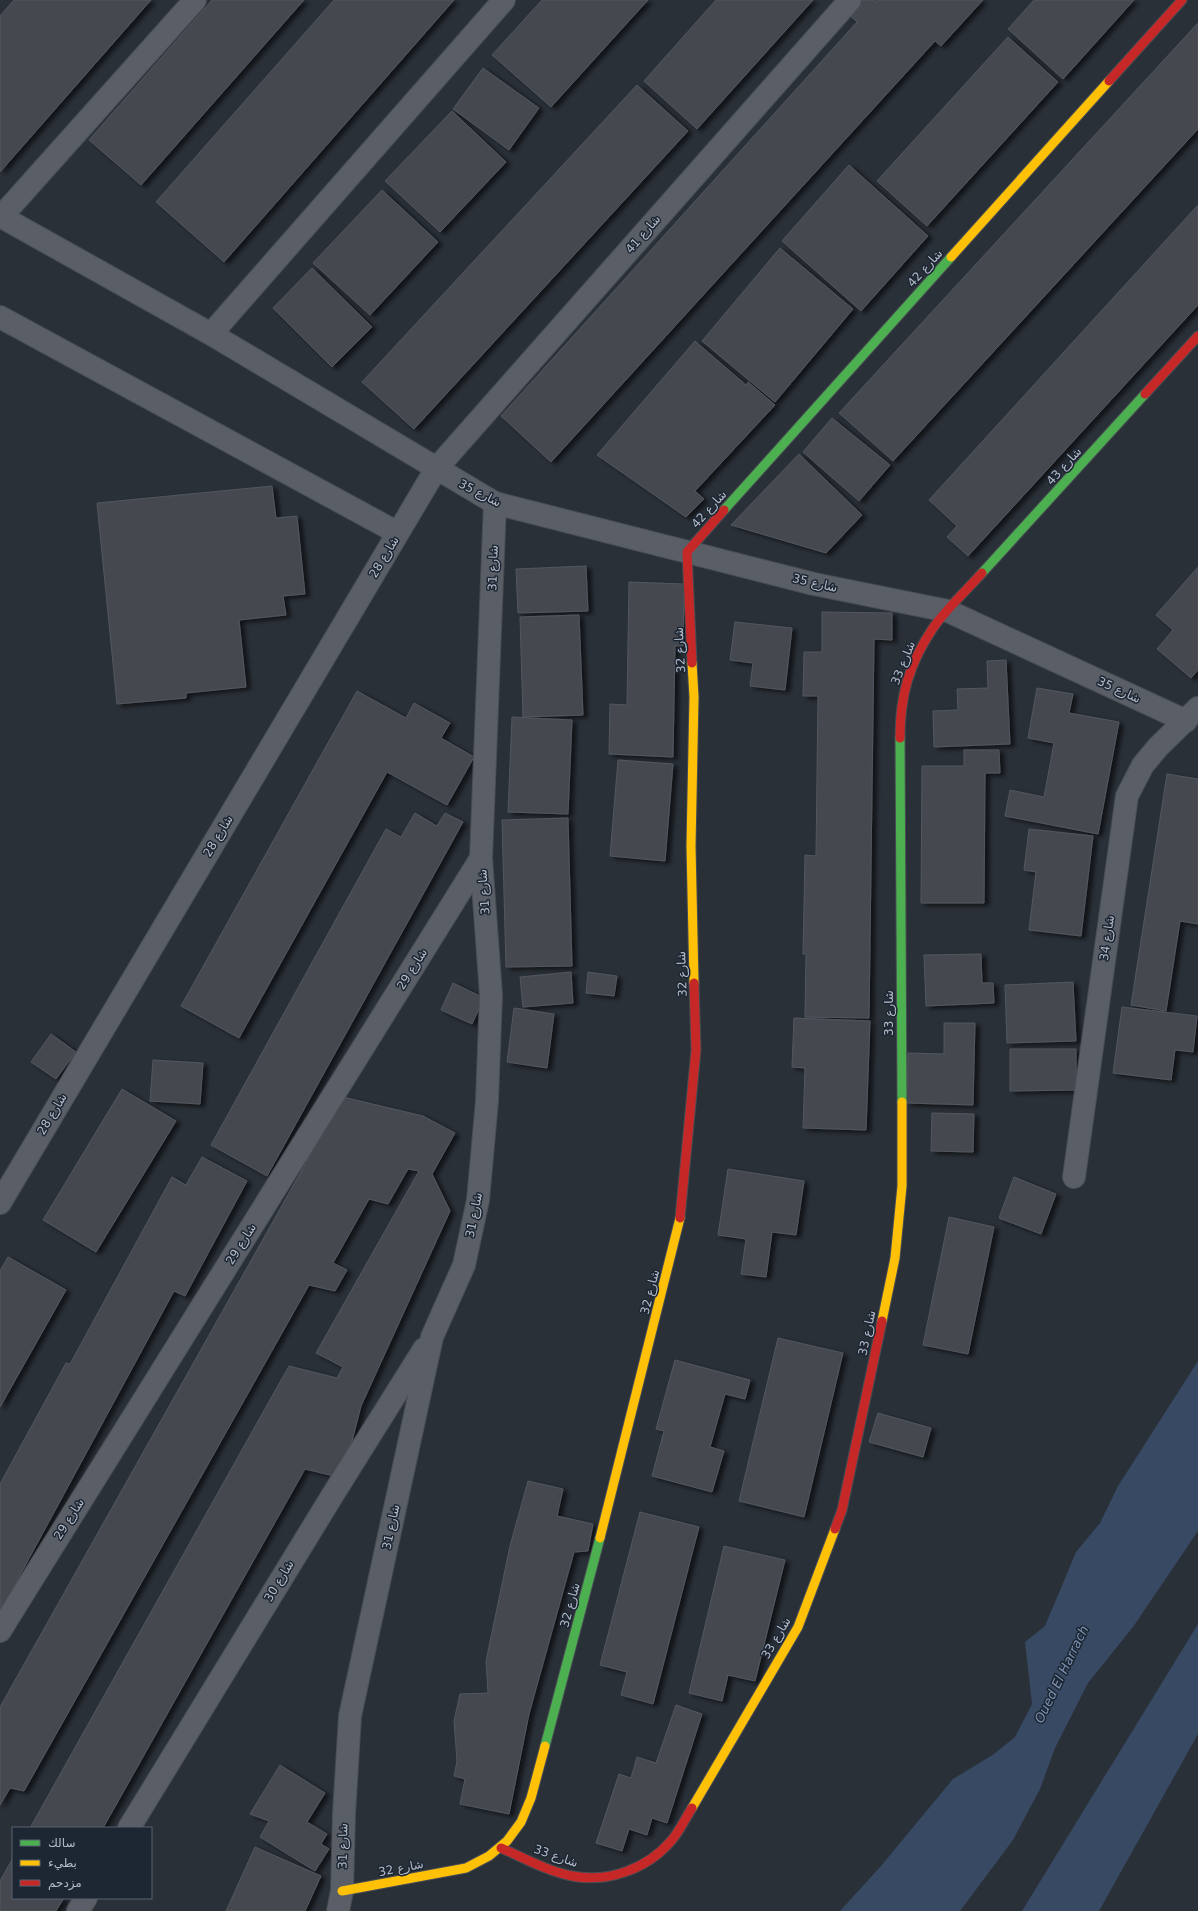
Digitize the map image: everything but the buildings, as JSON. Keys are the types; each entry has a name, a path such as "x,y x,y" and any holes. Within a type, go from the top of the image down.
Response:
{"street":[{"path":"1,217 195,0"},
{"path":"211,334 504,0"},
{"name":"شارع 41","path":"436,469 850,0"},
{"name":"شارع 42","path":"687,552 1182,0"},
{"name":"شارع 35","path":"1,217 211,334 495,503 814,584 948,611 1192,715"},
{"path":"0,317 398,533"},
{"name":"شارع 43","path":"948,611 1198,336"},
{"name":"شارع 28","path":"0,1202 436,469"},
{"name":"شارع 31","path":"340,1901 350,1716 432,1336 464,1265 478,1200 487,1101 492,995 481,858 495,503"},
{"name":"شارع 32","path":"340,1901 466,1868 484,1860 501,1848 514,1834 525,1817 620,1465 680,1220 696,1050 691,846 694,697 687,552"},
{"name":"شارع 33","path":"501,1848 557,1871 581,1877 607,1876 631,1870 653,1858 672,1840 798,1627 824,1560 842,1510 888,1294 899,1222 902,1150 900,715 904,687 918,654 933,627 948,611"},
{"name":"شارع 34","path":"1074,1177 1127,796 1143,764 1158,747 1192,715"},
{"name":"شارع 29","path":"0,1631 481,858"},
{"name":"شارع 30","path":"130,1827 327,1502 432,1336"},
{"path":"78,1911 85,1899"}],"water":[{"name":"Oued El Harrach","path":"1198,1361 1198,1531 1133,1627 1088,1683 1055,1748 1040,1789 1013,1840 960,1911 840,1911 881,1866 953,1779 994,1754 1015,1737 1032,1704 1025,1642 1045,1626 1076,1552 1100,1523 1118,1486"},
{"path":"1198,1624 1198,1734 1099,1911 1022,1911"}],"traffic: fast":[{"path":"724,510 951,257"},
{"path":"982,573 1145,394"},
{"path":"900,738 902,1102"},
{"path":"545,1746 600,1538"}],"traffic: slow":[{"path":"951,257 1109,81"},
{"path":"692,663 694,697 691,846 694,983"},
{"path":"882,1321 895,1258 902,1186 902,1102"},
{"path":"600,1538 680,1218"},
{"path":"692,1808 798,1627 835,1529"},
{"path":"342,1891 466,1868 489,1856 507,1841 521,1822 531,1798 545,1746"}],"traffic: jam":[{"path":"1109,81 1182,0"},
{"path":"1145,394 1198,336"},
{"path":"692,663 687,552 724,510"},
{"path":"900,738 900,722 904,694 912,667 918,654 938,621 982,573"},
{"path":"680,1218 696,1050 694,983"},
{"path":"835,1529 842,1510 882,1321"},
{"path":"501,1848 545,1868 563,1874 586,1878 613,1875 626,1872 639,1866 661,1851 674,1837 692,1808"}]}
